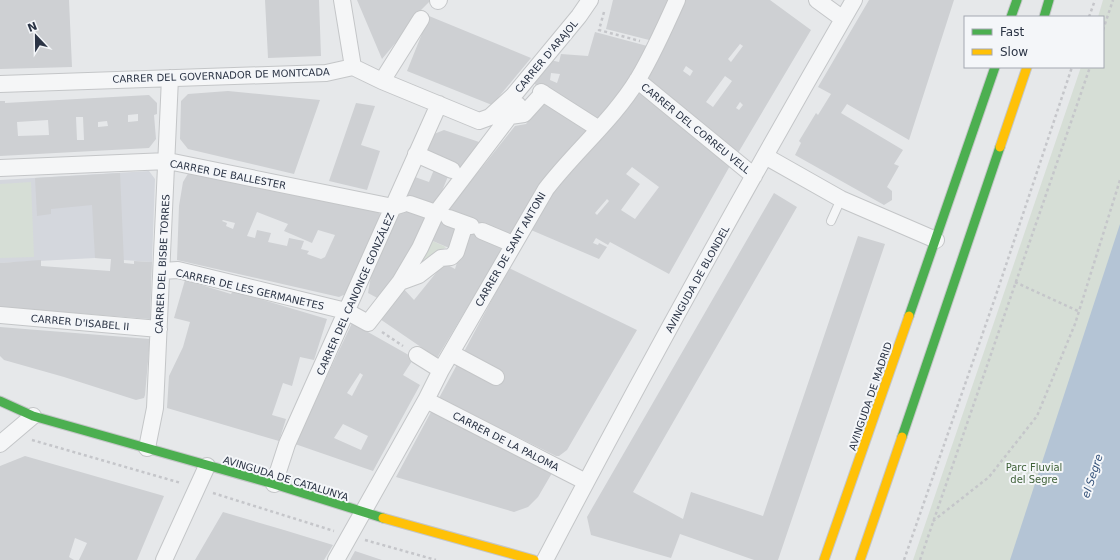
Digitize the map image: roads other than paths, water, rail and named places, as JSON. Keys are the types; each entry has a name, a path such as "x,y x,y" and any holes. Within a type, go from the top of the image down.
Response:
{"main road":[{"path":"1012,16 1017,0"},
{"path":"1044,16 1049,0"},
{"name":"AVINGUDA DE MADRID","path":"824,560 939,241 995,68"},
{"path":"860,560 967,250 1027,68"},
{"path":"954,246 967,250"},
{"name":"AVINGUDA DE CATALUNYA","path":"0,401 33,416 274,484 363,512 534,560"}],"street":[{"path":"342,0 353,67 382,81 479,121 509,110 524,114 542,93 599,129"},
{"name":"CARRER D'ARAJOL","path":"368,323 400,282 420,248 443,215 458,173 509,110 590,0"},
{"name":"CARRER DE SANT ANTONI","path":"336,560 426,400 441,370 546,188 567,161 599,129 637,80 656,45 677,0"},
{"path":"817,0 843,19"},
{"name":"AVINGUDA DE BLONDEL","path":"545,560 586,482 765,156 854,0"},
{"path":"382,81 421,19"},
{"name":"CARRER DEL GOVERNADOR DE MONTCADA","path":"0,84 326,72 353,67"},
{"name":"CARRER DEL BISBE TORRES","path":"147,448 155,408 168,162 170,78"},
{"name":"CARRER DEL CORREU VELL","path":"637,80 754,176"},
{"name":"CARRER DEL CANONGE GONZÁLEZ","path":"274,484 287,444 346,311 403,205 416,154 439,104"},
{"path":"416,154 458,173"},
{"path":"765,156 841,199 939,241"},
{"name":"CARRER DE BALLESTER","path":"0,168 168,162 403,205 443,215 513,244"},
{"path":"400,282 419,275 441,258 451,257 473,227"},
{"name":"CARRER DE LES GERMANETES","path":"162,271 178,270 346,311 368,323"},
{"name":"CARRER D'ISABEL II","path":"0,315 159,329"},
{"path":"451,353 496,377"},
{"path":"416,354 441,370"},
{"name":"CARRER DE LA PALOMA","path":"426,400 586,482"},
{"path":"0,444 33,416"},
{"path":"168,558 207,466"}],"lane":[{"path":"831,221 841,199"}],"water":[{"name":"el Segre","path":"1120,224 1120,560 1010,560"}],"park label":[{"name":"Parc Fluvial del Segre","path":"1034,472"}]}
